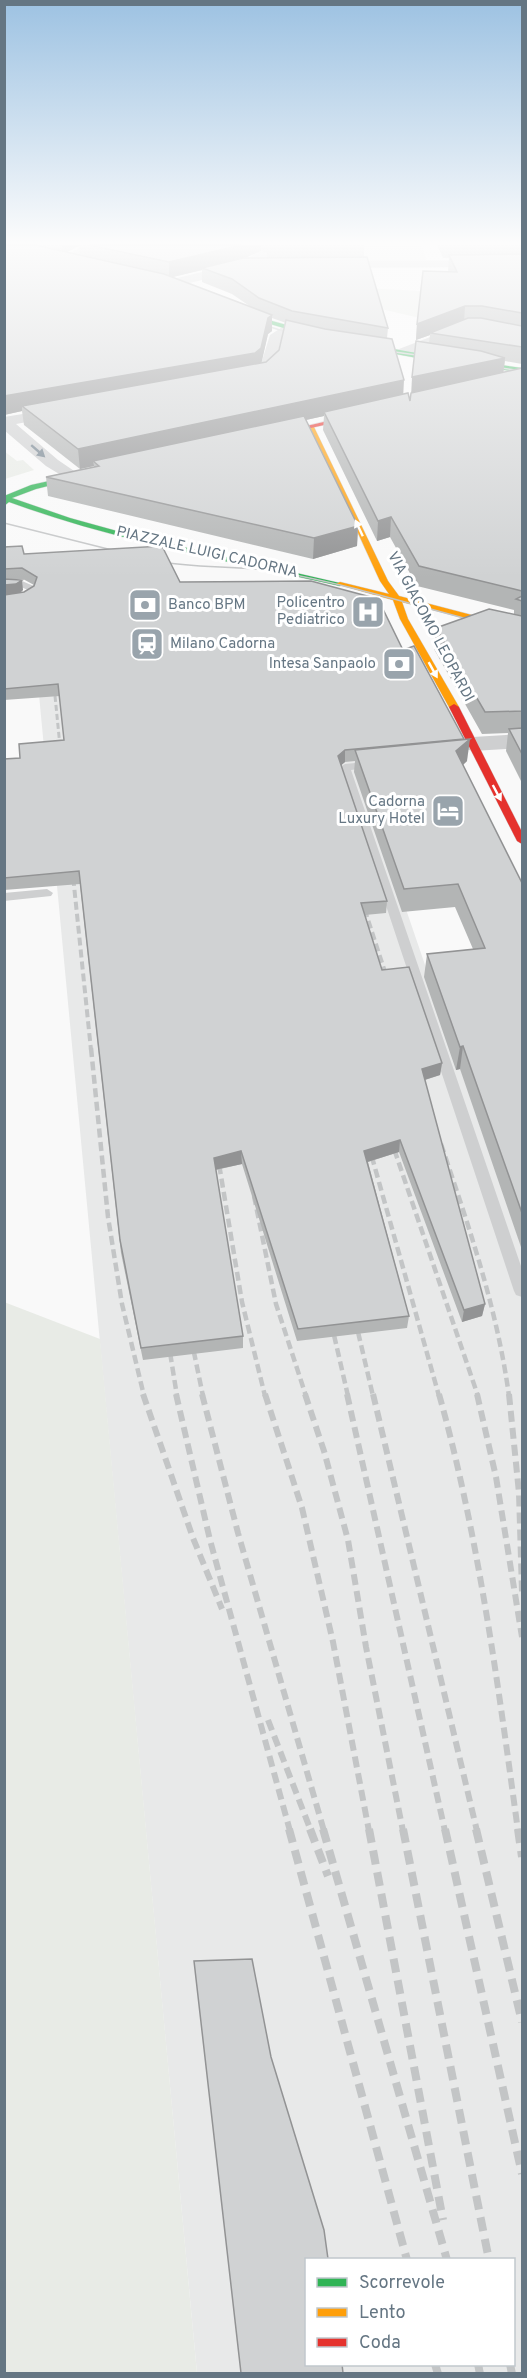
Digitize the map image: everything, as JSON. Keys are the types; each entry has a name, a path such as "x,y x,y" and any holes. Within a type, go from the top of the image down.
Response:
{"street":[{"path":"222,383 261,375 270,367 272,356"},
{"path":"432,356 522,370"},
{"path":"474,362 499,368 522,379"},
{"path":"504,383 522,379"},
{"path":"4,422 83,408"},
{"path":"253,439 381,410"},
{"path":"4,422 52,463 74,478"},
{"name":"VIA GIACOMO LEOPARDI","path":"311,427 384,581 396,599 472,752 486,772 522,841"},
{"name":"PIAZZALE LUIGI CADORNA","path":"5,500 34,487 105,471"},
{"name":"PIAZZALE LUIGI CADORNA","path":"5,500 251,555 312,577 522,630"},
{"path":"472,752 522,741"}],"lane":[{"path":"4,585 22,584 33,589 30,596 4,601"},
{"path":"390,763 345,767 522,1291"},
{"path":"4,897 47,893"}],"shaded area":[{"path":"4,451 17,461 23,460 34,470 5,479"},
{"path":"38,684 339,713 522,1249 522,2373 197,2373"},
{"path":"4,1302 100,1339 197,2373 5,2373"}],"building":[{"path":"4,356 238,356 4,396"},
{"path":"273,356 397,356 404,380 78,449 22,406 266,362"},
{"path":"414,356 498,356 505,358 412,377"},
{"path":"522,368 522,591 419,566 391,517 378,521 324,412 408,393 410,401 411,393"},
{"path":"304,416 358,526 314,538 46,477 99,466 93,461"},
{"path":"22,546 24,554 162,546 180,582 311,581 378,599 403,650 414,646 464,739 345,750 338,756 387,901 361,903 382,970 409,967 442,1063 422,1069 485,1304 464,1310 400,1140 364,1151 409,1316 298,1329 241,1151 214,1158 243,1336 141,1348 120,1240 79,871 4,878 4,759 20,758 19,744 64,740 58,684 4,689 4,595 24,592 34,586 37,577 22,568 4,569 4,547"},
{"path":"4,579 22,580 16,584 4,585"},
{"path":"489,609 522,616 522,711 485,712 436,628"},
{"path":"522,728 522,754 509,729"},
{"path":"470,739 456,751 522,883 522,1213 463,1046 460,1047 427,954 485,948 458,884 404,889 355,750"},
{"path":"252,1959 271,2057 324,2230 328,2258 305,2258 305,2366 342,2366 343,2373 241,2373 194,1961"}],"tram line":[{"path":"424,356 431,357"},
{"path":"487,366 522,371"},
{"path":"4,523 124,553"},
{"path":"156,561 279,572 355,589 479,622"}],"railway":[{"path":"55,696 61,756"},
{"path":"72,866 91,1050"},
{"path":"361,898 389,984"},
{"path":"91,1048 108,1217 122,1304 144,1396"},
{"path":"390,1137 478,1396"},
{"path":"368,1143 439,1396"},
{"path":"441,1144 490,1299 509,1396"},
{"path":"217,1152 242,1302 265,1396"},
{"path":"254,1196 276,1304 306,1396"},
{"path":"355,1319 373,1396"},
{"path":"331,1322 348,1396"},
{"path":"191,1338 203,1396"},
{"path":"168,1340 177,1396"},
{"path":"143,1394 193,1538 222,1609"},
{"path":"176,1394 210,1540 290,1831"},
{"path":"202,1394 238,1533 324,1831"},
{"path":"265,1394 302,1508 333,1642 369,1831"},
{"path":"305,1394 324,1451 348,1540 366,1647 403,1831"},
{"path":"347,1394 445,1831"},
{"path":"373,1394 477,1831"},
{"path":"439,1394 465,1502 486,1611 518,1831"},
{"path":"477,1394 496,1477 522,1637"},
{"path":"509,1394 519,1493 522,1592"},
{"path":"268,1720 311,1831"},
{"path":"289,1829 406,2258"},
{"path":"310,1829 328,1876"},
{"path":"323,1829 446,2258"},
{"path":"369,1829 443,2220"},
{"path":"403,1829 489,2258"},
{"path":"445,1829 522,2174"},
{"path":"476,1829 522,2022"},
{"path":"518,1829 522,1857"},
{"path":"436,2366 438,2374"},
{"path":"478,2366 480,2374"},
{"path":"510,2366 512,2374"}],"traffic: fast":[{"path":"425,356 522,370"},
{"path":"4,504 7,498 34,487 90,474"},
{"path":"4,498 67,520 132,538 340,584"}],"traffic: slow":[{"path":"311,427 384,581 398,601 404,619 454,707"},
{"path":"340,584 522,630"}],"traffic: jam":[{"path":"267,436 366,414"},
{"path":"454,707 522,841"}],"place":[{"name":"Banco BPM","path":"145,605"},
{"name":"Policentro Pediatrico","path":"368,612"},
{"name":"Milano Cadorna","path":"147,644"},
{"name":"Intesa Sanpaolo","path":"399,664"},
{"name":"Cadorna Luxury Hotel","path":"448,811"}]}
